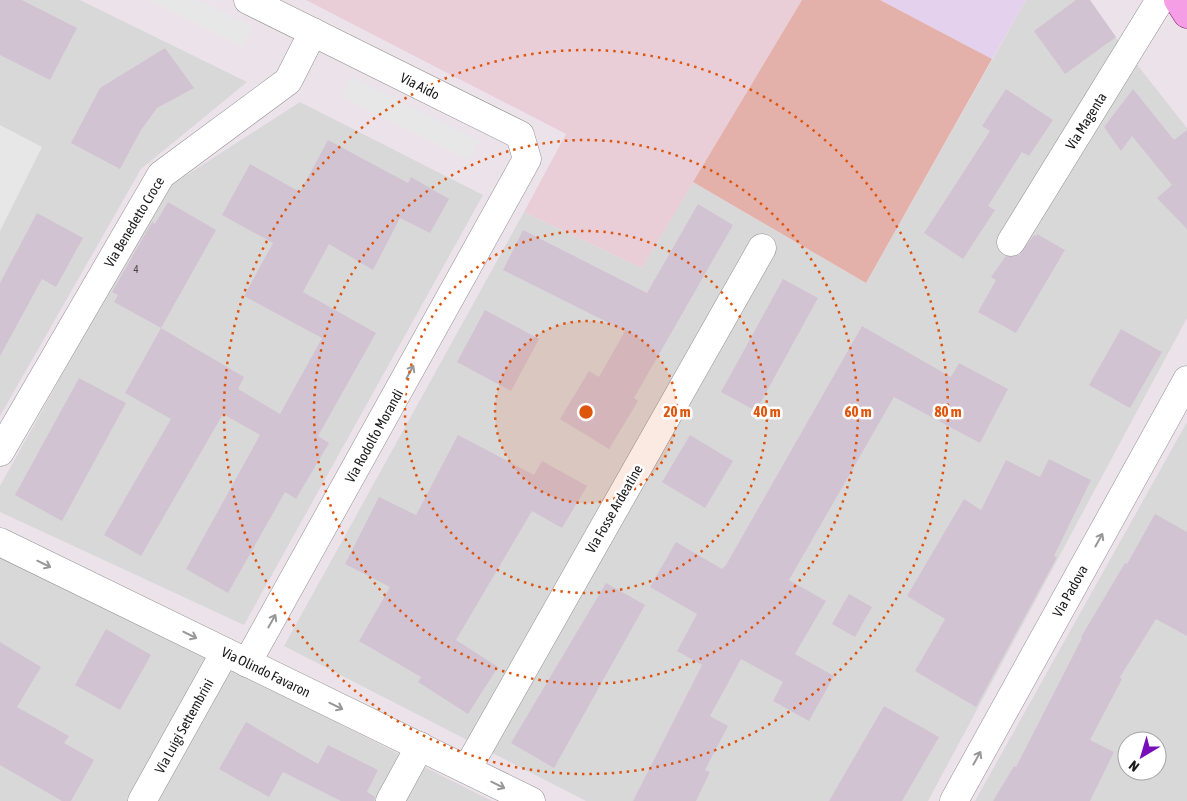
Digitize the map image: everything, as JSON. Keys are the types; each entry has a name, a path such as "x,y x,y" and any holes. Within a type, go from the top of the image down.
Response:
{"street":[{"name":"Via Aido","path":"248,0 520,135 527,158 501,208"},
{"name":"Via Magenta","path":"1011,242 1179,5"},
{"name":"Via Benedetto Croce","path":"0,452 161,175 288,81 313,32"},
{"name":"Via Rodolfo Morandi","path":"236,658 501,208"},
{"name":"Via Fosse Ardeatine","path":"467,769 762,248"},
{"name":"Via Padova","path":"954,801 1187,380"},
{"name":"Via Olindo Favaron","path":"0,542 531,801"},
{"name":"Via Luigi Settembrini","path":"142,801 236,658"},
{"path":"390,801 420,746"}],"shaded area":[{"path":"0,0 80,0 247,82 141,169 0,416"},
{"path":"150,0 199,0 252,26 242,46"},
{"path":"306,0 802,0 642,268 524,212 566,134"},
{"path":"802,0 880,0 992,59 866,283 693,182"},
{"path":"880,0 1026,0 992,59"},
{"path":"1026,0 1086,0 1187,128 1187,318 928,801 586,801 284,646 524,212 642,268 693,182 866,283"},
{"path":"351,77 479,141 469,160 341,97"},
{"path":"300,102 483,195 244,625 0,512 0,486 165,189"},
{"path":"0,125 42,147 0,231"},
{"path":"1187,422 1187,801 975,801"},
{"path":"0,555 187,647 492,801 0,801"}],"building":[{"path":"0,0 22,0 77,28 50,80 0,55"},
{"path":"1076,0 1090,0 1116,37 1065,74 1034,31"},
{"path":"165,48 194,88 157,108 141,130 120,169 71,143 100,88"},
{"path":"1006,89 1053,120 1029,156 1022,152 988,206 995,210 963,259 924,233 990,131 982,126"},
{"path":"1133,89 1174,140 1187,130 1187,229 1157,198 1172,185 1132,136 1121,151 1104,127"},
{"path":"328,140 408,183 411,177 449,199 430,233 400,218 373,270 329,244 303,292 376,333 318,436 329,443 296,499 285,492 228,593 186,569 260,435 223,414 141,556 104,535 171,419 125,393 161,328 244,377 238,389 280,414 322,338 244,296 273,243 222,215 250,164 300,192"},
{"path":"168,202 216,230 161,328 114,302 118,295 112,292 152,222 155,224"},
{"path":"698,204 733,225 634,398 638,401 609,449 560,419 589,371 599,377 625,331 503,270 523,230 647,293"},
{"path":"37,213 83,238 56,287 42,279 0,356 0,283"},
{"path":"1037,234 1065,250 1016,333 978,312 996,280 991,277 1006,256 1019,255 1034,235 1036,236"},
{"path":"783,279 818,298 756,411 721,392"},
{"path":"485,310 539,339 511,391 457,362"},
{"path":"862,326 951,377 959,363 1008,389 980,443 894,397 789,580 826,601 795,654 834,676 809,721 773,701 783,682 741,659 710,716 728,726 705,770 710,772 696,801 633,801 702,665 677,651 697,614 650,587 676,542 722,569 726,565"},
{"path":"1121,329 1162,352 1130,408 1089,385"},
{"path":"79,378 126,403 62,521 15,495"},
{"path":"458,435 534,475 542,461 587,486 562,528 532,511 456,640 498,667 468,714 418,682 421,677 359,641 390,587 345,564 379,497 416,515"},
{"path":"690,435 733,461 705,508 662,482"},
{"path":"1049,459 1091,480 1054,556 1057,557 976,707 915,671 945,619 907,596 964,499 981,510 1006,460 1040,477"},
{"path":"1155,514 1187,532 1187,636 1156,619 1120,677 1122,679 1090,740 1114,752 1090,801 993,801 1014,766 1016,767 1081,637 1125,563 1127,564"},
{"path":"606,583 645,605 554,768 511,743"},
{"path":"849,594 872,607 855,637 832,624"},
{"path":"106,629 151,655 120,710 75,685"},
{"path":"0,642 41,667 17,707 69,736 64,743 94,760 71,801 62,801 0,765"},
{"path":"884,706 939,737 902,801 829,801"},
{"path":"246,722 318,764 328,745 378,770 367,792 375,797 374,801 341,801 283,772 269,797 219,769"}]}
